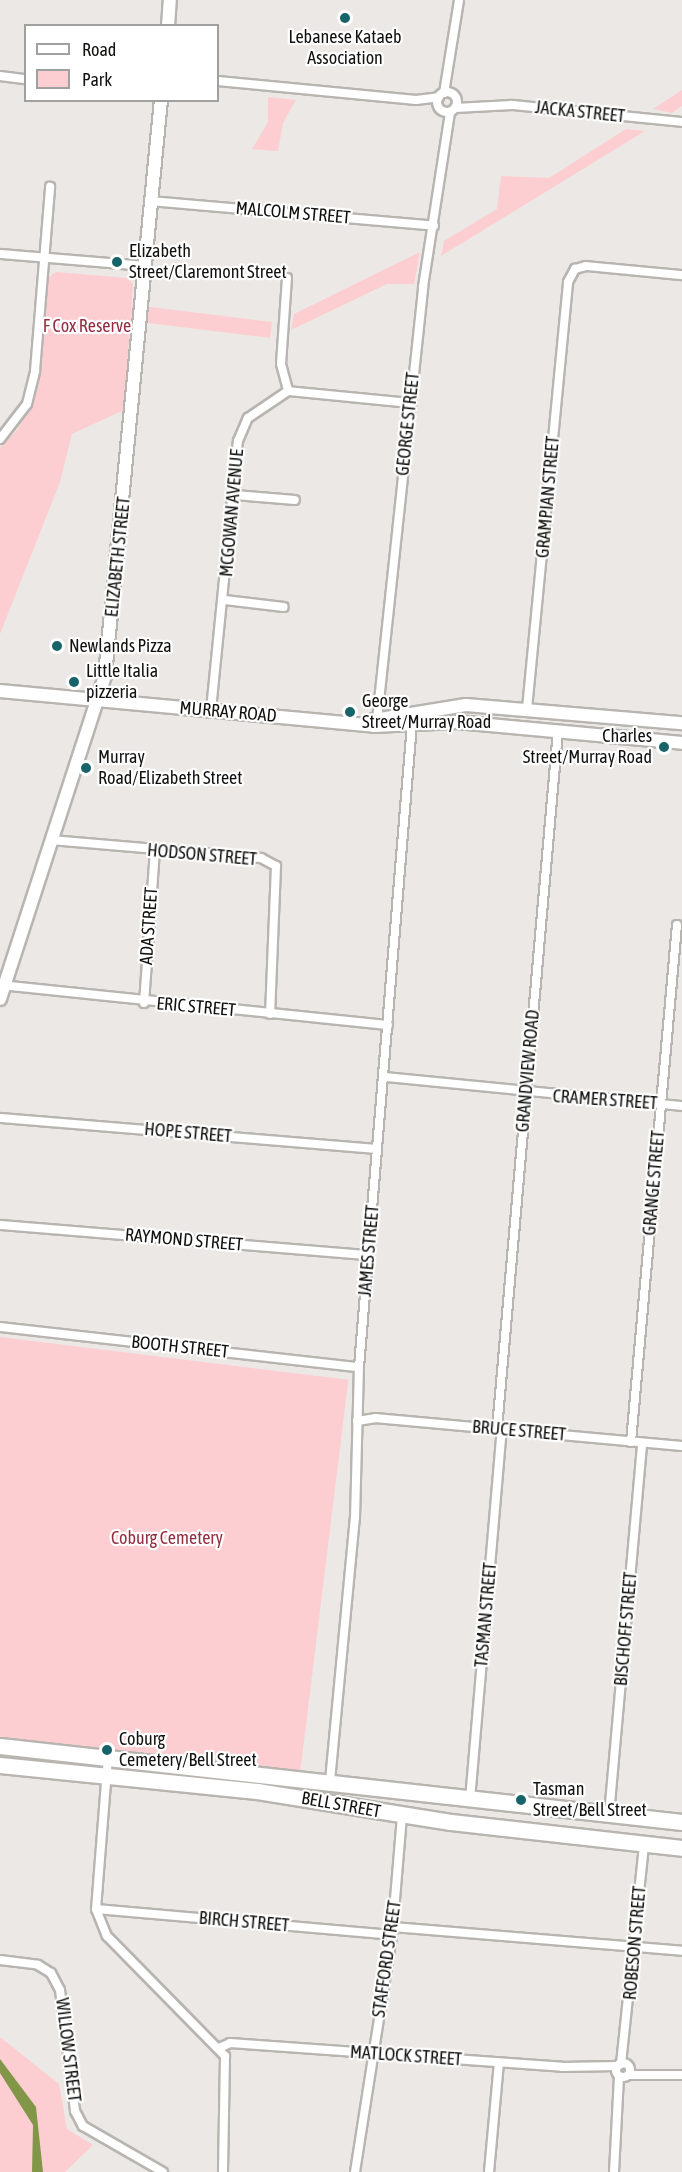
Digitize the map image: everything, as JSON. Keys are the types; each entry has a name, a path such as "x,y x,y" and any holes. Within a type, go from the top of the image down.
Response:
{"highway":[{"name":"BELL STREET","path":"0,1746 330,1780 469,1801 682,1822"},
{"name":"BELL STREET","path":"0,1765 106,1774 402,1816 682,1848"},
{"path":"366,1785 371,1811"}],"main road":[{"path":"168,24 170,0"},
{"name":"ELIZABETH STREET","path":"0,999 2,985 98,700 107,661 161,102"},
{"name":"MURRAY ROAD","path":"0,691 349,722 525,727 681,743"},
{"name":"MURRAY ROAD","path":"349,722 377,720 466,705 682,723"},
{"name":"GRAMPIAN STREET","path":"525,727 527,709"},
{"name":"GRANDVIEW ROAD","path":"558,730 560,712"},
{"path":"681,743 682,723"}],"street":[{"name":"GEORGE STREET","path":"377,720 411,403 434,226 457,0"},
{"path":"0,76 24,79"},
{"name":"JACKA STREET","path":"219,81 682,122"},
{"path":"0,439 22,412 31,388 50,187"},
{"name":"MALCOLM STREET","path":"151,201 434,226"},
{"path":"0,254 145,266"},
{"name":"GRAMPIAN STREET","path":"527,709 568,282 575,268 682,274"},
{"path":"287,278 281,364 288,391 411,403"},
{"name":"MCGOWAN AVENUE","path":"211,710 225,600 238,441 248,418 288,391"},
{"path":"235,495 294,500"},
{"path":"225,600 285,606"},
{"name":"JAMES STREET","path":"330,1780 355,1518 359,1367 376,1149 386,1077 388,1025 412,724"},
{"name":"GRANDVIEW ROAD","path":"500,1429 525,1094 558,730"},
{"name":"HODSON STREET","path":"51,840 261,858 276,866 270,1014"},
{"name":"ADA STREET","path":"144,1003 155,850"},
{"name":"GRANGE STREET","path":"631,1442 677,925"},
{"name":"ERIC STREET","path":"2,985 144,1003 388,1025"},
{"name":"CRAMER STREET","path":"386,1077 525,1094 682,1106"},
{"name":"HOPE STREET","path":"0,1118 376,1149"},
{"name":"RAYMOND STREET","path":"0,1225 368,1256"},
{"name":"BOOTH STREET","path":"0,1328 359,1367"},
{"name":"BRUCE STREET","path":"357,1420 500,1429 682,1446"},
{"name":"TASMAN STREET","path":"469,1801 500,1429"},
{"name":"BISCHOFF STREET","path":"609,1815 642,1443"},
{"path":"108,1757 96,1909 107,1935 135,1967 219,2048 226,2066 223,2172"},
{"name":"STAFFORD STREET","path":"355,2172 392,1931 402,1816"},
{"name":"ROBESON STREET","path":"614,2172 645,1844"},
{"name":"BIRCH STREET","path":"96,1909 682,1951"},
{"name":"WILLOW STREET","path":"0,1960 38,1965 51,1973 60,1990 75,2111 83,2126 163,2172"},
{"name":"MATLOCK STREET","path":"219,2048 230,2043 682,2075"},
{"path":"489,2172 499,2063"}],"green space":[{"path":"682,90 682,106 672,113 653,109"},
{"path":"268,97 296,100 283,123 278,151 252,149 268,122"},
{"path":"626,129 645,131 441,256 444,241 497,209 501,176 549,178"},
{"path":"420,252 414,284 387,284 291,330 294,314"},
{"name":"F Cox Reserve","path":"56,272 127,278 133,284 124,410 72,434 60,482 0,634 0,448 18,429 39,386 46,279"},
{"path":"132,305 272,322 270,338 130,321"},
{"name":"Coburg Cemetery","path":"0,1337 348,1380 300,1775 0,1738"},
{"path":"0,2037 59,2084 67,2129 93,2145 65,2172 0,2172"}],"shaded area":[{"path":"0,2059 36,2107 43,2172 32,2172 33,2125 0,2073"}],"place":[{"name":"Lebanese Kataeb Association","path":"345,18"},
{"name":"Elizabeth Street/Claremont Street","path":"117,262"},
{"name":"Newlands Pizza","path":"57,646"},
{"name":"Little Italia pizzeria","path":"74,682"},
{"name":"George Street/Murray Road","path":"350,712"},
{"name":"Charles Street/Murray Road","path":"664,747"},
{"name":"Murray Road/Elizabeth Street","path":"86,768"},
{"name":"Coburg Cemetery/Bell Street","path":"107,1750"},
{"name":"Tasman Street/Bell Street","path":"521,1800"}]}
